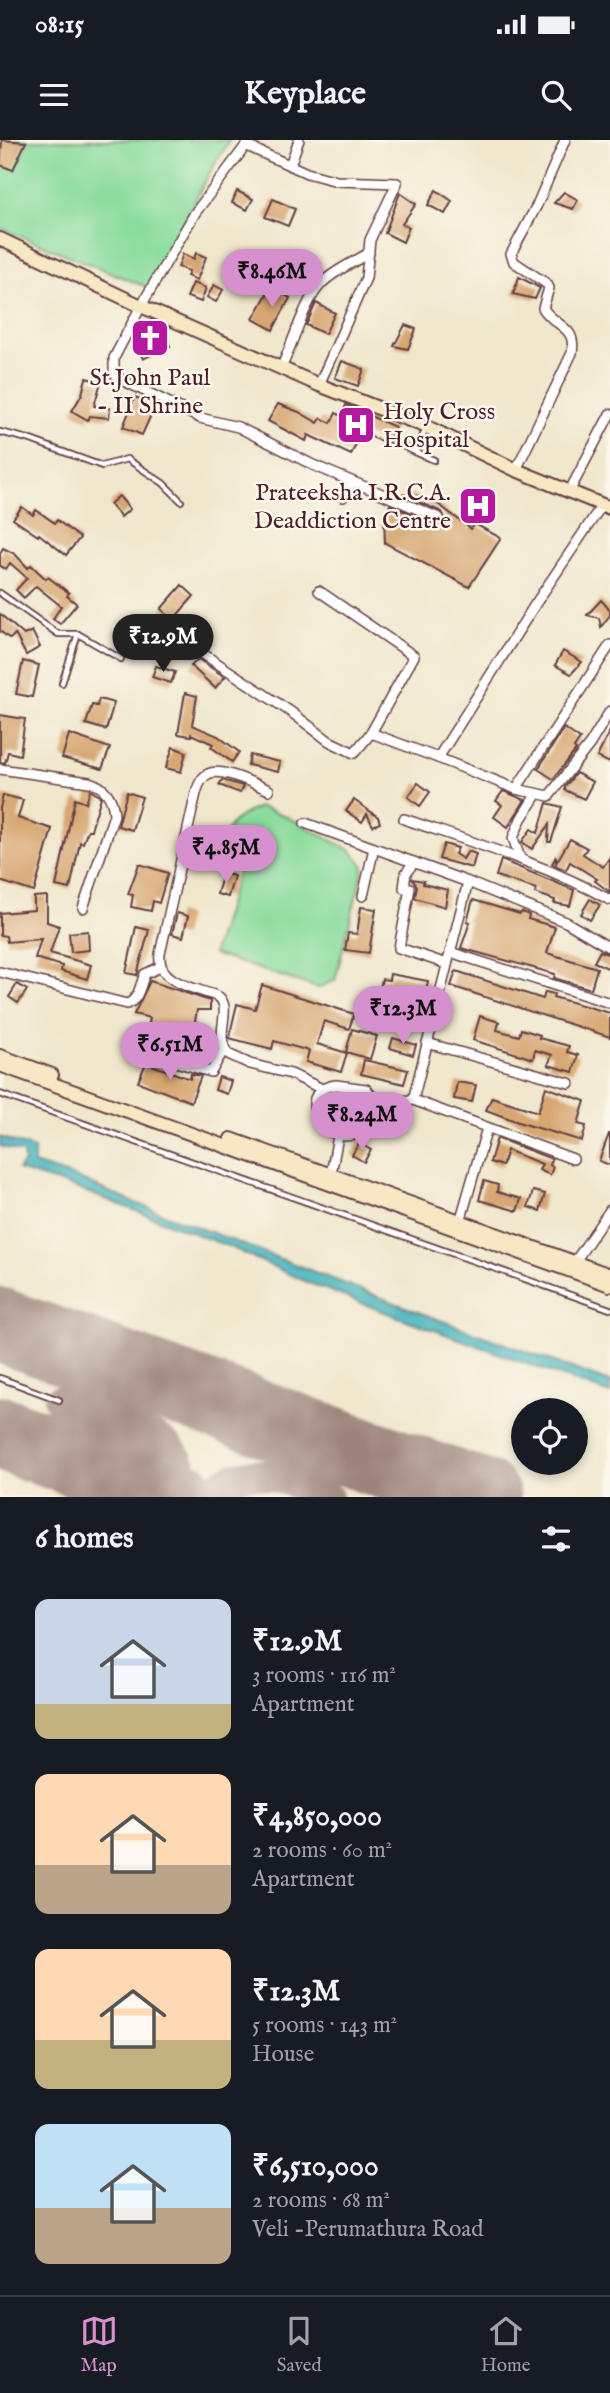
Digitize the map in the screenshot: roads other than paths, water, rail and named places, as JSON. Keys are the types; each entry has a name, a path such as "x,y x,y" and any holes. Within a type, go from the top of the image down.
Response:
{"main road":[{"path":"0,239 141,306 319,385 427,427 516,470 606,506"},
{"path":"0,1056 610,1275"},
{"path":"0,1065 610,1285"}],"street":[{"path":"289,165 299,140"},
{"path":"516,470 574,344 570,332 543,308 550,288 514,262 511,254 537,205 565,140"},
{"path":"319,385 366,278 370,240 397,183 337,181 307,173 248,143 195,213 114,358 114,373 117,377 201,418 239,426 353,482 439,518"},
{"path":"281,368 305,308 322,283 369,253"},
{"path":"569,492 610,414"},
{"path":"343,497 353,482"},
{"path":"438,758 536,603 606,506"},
{"path":"170,632 329,741 354,753 371,733 414,656 319,591"},
{"path":"516,789 610,645"},
{"path":"371,733 516,789 550,796 590,744 610,711"},
{"path":"0,769 89,782 98,785 113,803 114,815 83,908"},
{"path":"158,970 196,793 203,778 207,774 221,773 269,790"},
{"path":"520,858 513,838 536,795"},
{"path":"404,819 520,858 610,900"},
{"path":"306,823 468,882 566,922 610,948"},
{"path":"363,895 374,848"},
{"path":"414,862 406,873 404,888 410,888 399,948 447,964"},
{"path":"413,1100 468,882"},
{"path":"450,952 610,1003"},
{"path":"0,972 127,1004 133,1002 145,974 158,970"},
{"path":"158,970 169,978 224,1000 220,1035 224,1049 234,1058 291,1074 322,1089 335,1085 366,1089 377,1102 377,1113 371,1123 351,1136 338,1136 329,1132 316,1115 314,1103 322,1089"},
{"path":"427,1043 569,1083"},
{"path":"164,1059 211,1072 224,1049"},
{"path":"377,1102 413,1100 573,1159"},
{"path":"460,1222 488,1128"},
{"path":"331,1174 338,1136"},
{"path":"574,1263 610,1210"}],"lane":[{"path":"415,452 427,427"},
{"path":"0,432 28,439 102,466 127,459 163,483 181,501"},
{"path":"393,441 434,460"},
{"path":"0,593 58,634 78,634 121,659"},
{"path":"62,683 78,634"},
{"path":"0,1094 610,1309"},
{"path":"0,1378 59,1400"}],"water":[{"path":"0,1137 34,1149 34,1164 72,1176 429,1316 610,1382 610,1394 309,1283 230,1247 76,1188 18,1170 24,1162 23,1153 0,1146"}],"place":[{"name":"St.John Paul - II Shrine","path":"150,338"},
{"name":"Holy Cross Hospital","path":"356,425"},
{"name":"Prateeksha I.R.C.A. Deaddiction Centre","path":"478,506"}]}
